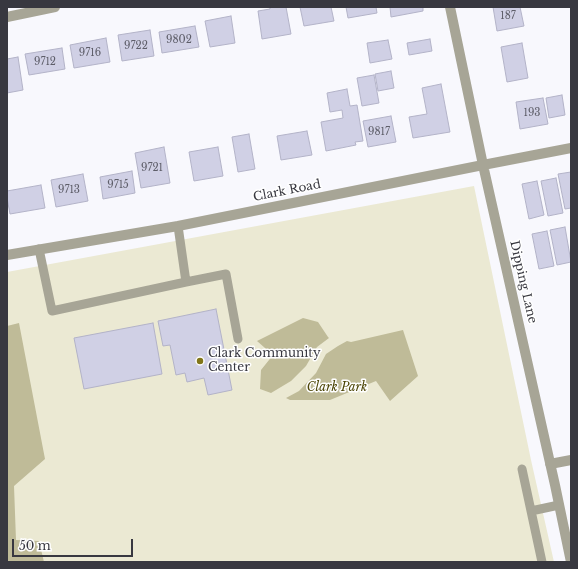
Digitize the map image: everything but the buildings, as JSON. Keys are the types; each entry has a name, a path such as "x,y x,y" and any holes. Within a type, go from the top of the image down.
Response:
{"street":[{"path":"7,17 55,7"},
{"name":"Dipping Lane","path":"450,7 483,165 571,562"},
{"name":"Clark Road","path":"7,255 178,226 571,148"},
{"path":"550,464 571,460"}],"lane":[{"path":"178,226 186,282"},
{"path":"39,249 52,310 226,274 238,339"},
{"path":"522,469 542,562"},
{"path":"531,511 559,505"}],"green space":[{"name":"Clark Park","path":"474,186 531,460 554,562 7,562 7,272"},
{"path":"303,318 318,322 329,338 317,347 306,366 291,381 271,393 260,389 261,370 273,355 257,341"},
{"path":"19,323 45,459 14,486 16,540 39,541 44,562 7,562 7,326"},
{"path":"403,330 418,376 390,401 376,381 330,400 290,400 286,398 299,391 316,373 326,354 338,346 347,341 351,342"}],"place":[{"name":"Clark Community Center","path":"200,361"}]}
